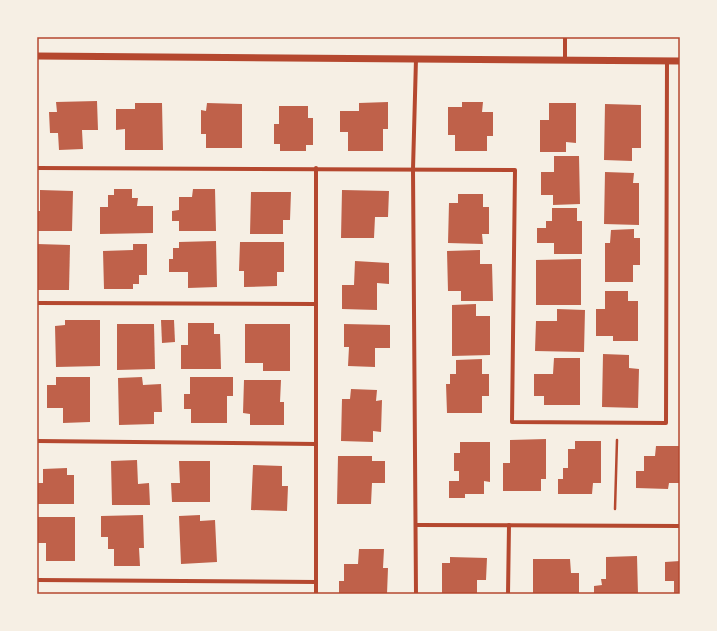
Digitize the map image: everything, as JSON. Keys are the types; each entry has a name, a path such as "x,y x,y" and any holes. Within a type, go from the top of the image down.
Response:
{"street":[{"path":"565,37 565,60"},
{"path":"37,56 680,61"},
{"path":"416,59 413,169 416,594"},
{"path":"37,168 515,170 512,422 666,423 667,61"},
{"path":"316,168 316,594"},
{"path":"37,304 316,304"},
{"path":"37,441 316,444"},
{"path":"508,594 509,525"},
{"path":"416,526 680,526"},
{"path":"37,580 316,582"}],"path":[{"path":"615,525 617,423"}],"building":[{"path":"97,101 98,130 82,130 83,149 59,150 58,133 50,133 49,112 57,112 56,102"},
{"path":"388,102 388,129 383,129 383,151 348,151 348,132 340,132 340,111 359,111 359,103"},
{"path":"462,102 483,102 482,112 493,112 493,136 487,136 487,151 455,151 455,135 448,135 448,107 462,107"},
{"path":"135,103 162,103 163,150 125,150 125,129 116,130 116,109 135,109"},
{"path":"207,103 242,104 242,148 206,148 206,134 201,134 201,110 206,111"},
{"path":"549,103 576,103 576,143 566,142 566,152 540,152 540,120 549,120"},
{"path":"605,104 641,105 641,148 632,148 632,161 604,160"},
{"path":"279,106 308,106 308,118 313,118 313,145 306,145 306,151 280,151 280,144 274,144 274,124 279,124"},
{"path":"554,156 579,156 580,204 553,205 553,195 541,195 541,172 554,172"},
{"path":"605,172 634,173 633,183 639,183 639,225 604,224"},
{"path":"114,189 132,189 132,198 138,198 137,206 153,206 153,233 100,234 100,207 108,207 108,195 114,195"},
{"path":"193,189 215,189 216,231 179,231 179,221 172,221 172,211 179,210 179,197 192,197"},
{"path":"40,190 73,191 72,231 37,231 37,211 40,211"},
{"path":"342,190 389,191 388,217 375,217 374,238 341,238"},
{"path":"251,192 291,192 290,220 283,220 283,234 250,234"},
{"path":"458,194 483,194 483,207 489,207 489,234 482,234 483,244 448,243 449,203 458,203"},
{"path":"552,208 577,208 577,221 582,221 582,254 554,254 554,243 537,243 537,228 546,228 546,221 552,221"},
{"path":"634,229 634,238 640,238 640,265 633,265 633,282 605,282 605,243 610,243 611,230"},
{"path":"216,241 217,287 188,288 188,272 169,272 169,259 173,259 173,248 179,248 179,242"},
{"path":"240,242 284,242 284,272 277,272 277,286 244,287 244,271 239,271"},
{"path":"37,244 70,245 69,290 38,290"},
{"path":"133,244 147,244 147,275 139,275 139,284 133,284 133,289 104,289 103,251 133,250"},
{"path":"480,250 480,264 492,264 493,301 461,301 461,291 448,291 447,251"},
{"path":"581,259 581,305 536,305 536,260"},
{"path":"355,261 389,263 389,284 377,283 377,310 342,309 342,285 354,285"},
{"path":"605,291 628,291 628,301 638,301 638,341 613,341 613,336 596,336 596,309 605,309"},
{"path":"476,304 476,316 490,316 490,355 452,356 452,305"},
{"path":"557,309 585,310 584,352 535,351 536,321 557,321"},
{"path":"65,320 100,320 100,366 56,367 55,326 65,325"},
{"path":"161,320 174,320 175,342 162,343"},
{"path":"188,323 214,323 214,334 220,334 221,369 181,369 181,345 188,345"},
{"path":"117,324 154,324 155,369 117,370"},
{"path":"245,324 290,324 290,371 263,371 263,363 245,363"},
{"path":"344,324 390,325 390,348 375,348 375,367 348,366 349,347 344,347"},
{"path":"603,354 629,355 629,368 639,369 638,408 602,407"},
{"path":"554,358 580,358 580,405 544,405 544,396 534,396 534,374 553,374"},
{"path":"482,359 482,374 489,374 489,396 482,396 482,413 447,413 446,384 450,384 450,374 456,374 456,360"},
{"path":"56,377 90,377 90,422 63,423 63,408 47,408 47,385 56,385"},
{"path":"142,377 143,385 161,384 162,412 154,412 154,424 119,425 118,378"},
{"path":"190,377 233,377 233,396 227,396 227,423 191,423 191,409 184,409 184,394 190,394"},
{"path":"244,380 281,380 280,402 284,402 284,425 250,425 250,414 243,413"},
{"path":"351,389 377,390 376,401 382,400 381,432 373,431 373,442 341,441 342,399 350,399"},
{"path":"546,439 546,479 541,479 541,491 503,491 503,463 510,463 510,440"},
{"path":"575,441 601,441 601,483 593,483 592,494 558,494 558,479 563,479 563,468 568,468 568,449 575,449"},
{"path":"460,442 490,442 490,482 484,481 484,494 465,494 465,498 449,498 449,481 459,481 459,471 454,471 454,453 460,453"},
{"path":"656,446 680,446 680,483 669,483 668,489 636,488 636,471 644,471 644,456 655,456"},
{"path":"338,456 372,456 372,461 385,461 385,483 372,483 371,504 337,504"},
{"path":"137,460 138,484 149,483 150,505 112,505 111,461"},
{"path":"179,461 210,461 210,502 172,502 171,483 180,483"},
{"path":"253,465 282,466 282,486 288,486 287,511 251,510"},
{"path":"67,468 67,475 74,475 74,504 37,504 37,483 43,483 43,469"},
{"path":"143,515 144,548 139,548 140,566 114,566 114,549 108,549 108,537 101,537 101,516"},
{"path":"200,515 200,521 215,520 217,562 181,564 179,516"},
{"path":"37,517 75,517 75,561 46,561 46,543 37,543"},
{"path":"359,549 384,549 383,568 388,568 387,594 339,594 339,581 344,581 344,564 358,564"},
{"path":"637,556 638,594 594,594 594,586 602,585 601,579 606,579 606,557"},
{"path":"450,557 487,558 486,580 477,580 477,594 442,594 442,563 450,563"},
{"path":"533,559 570,559 571,573 579,573 579,594 533,594"},
{"path":"680,561 680,594 674,594 674,581 665,581 665,562"}]}
